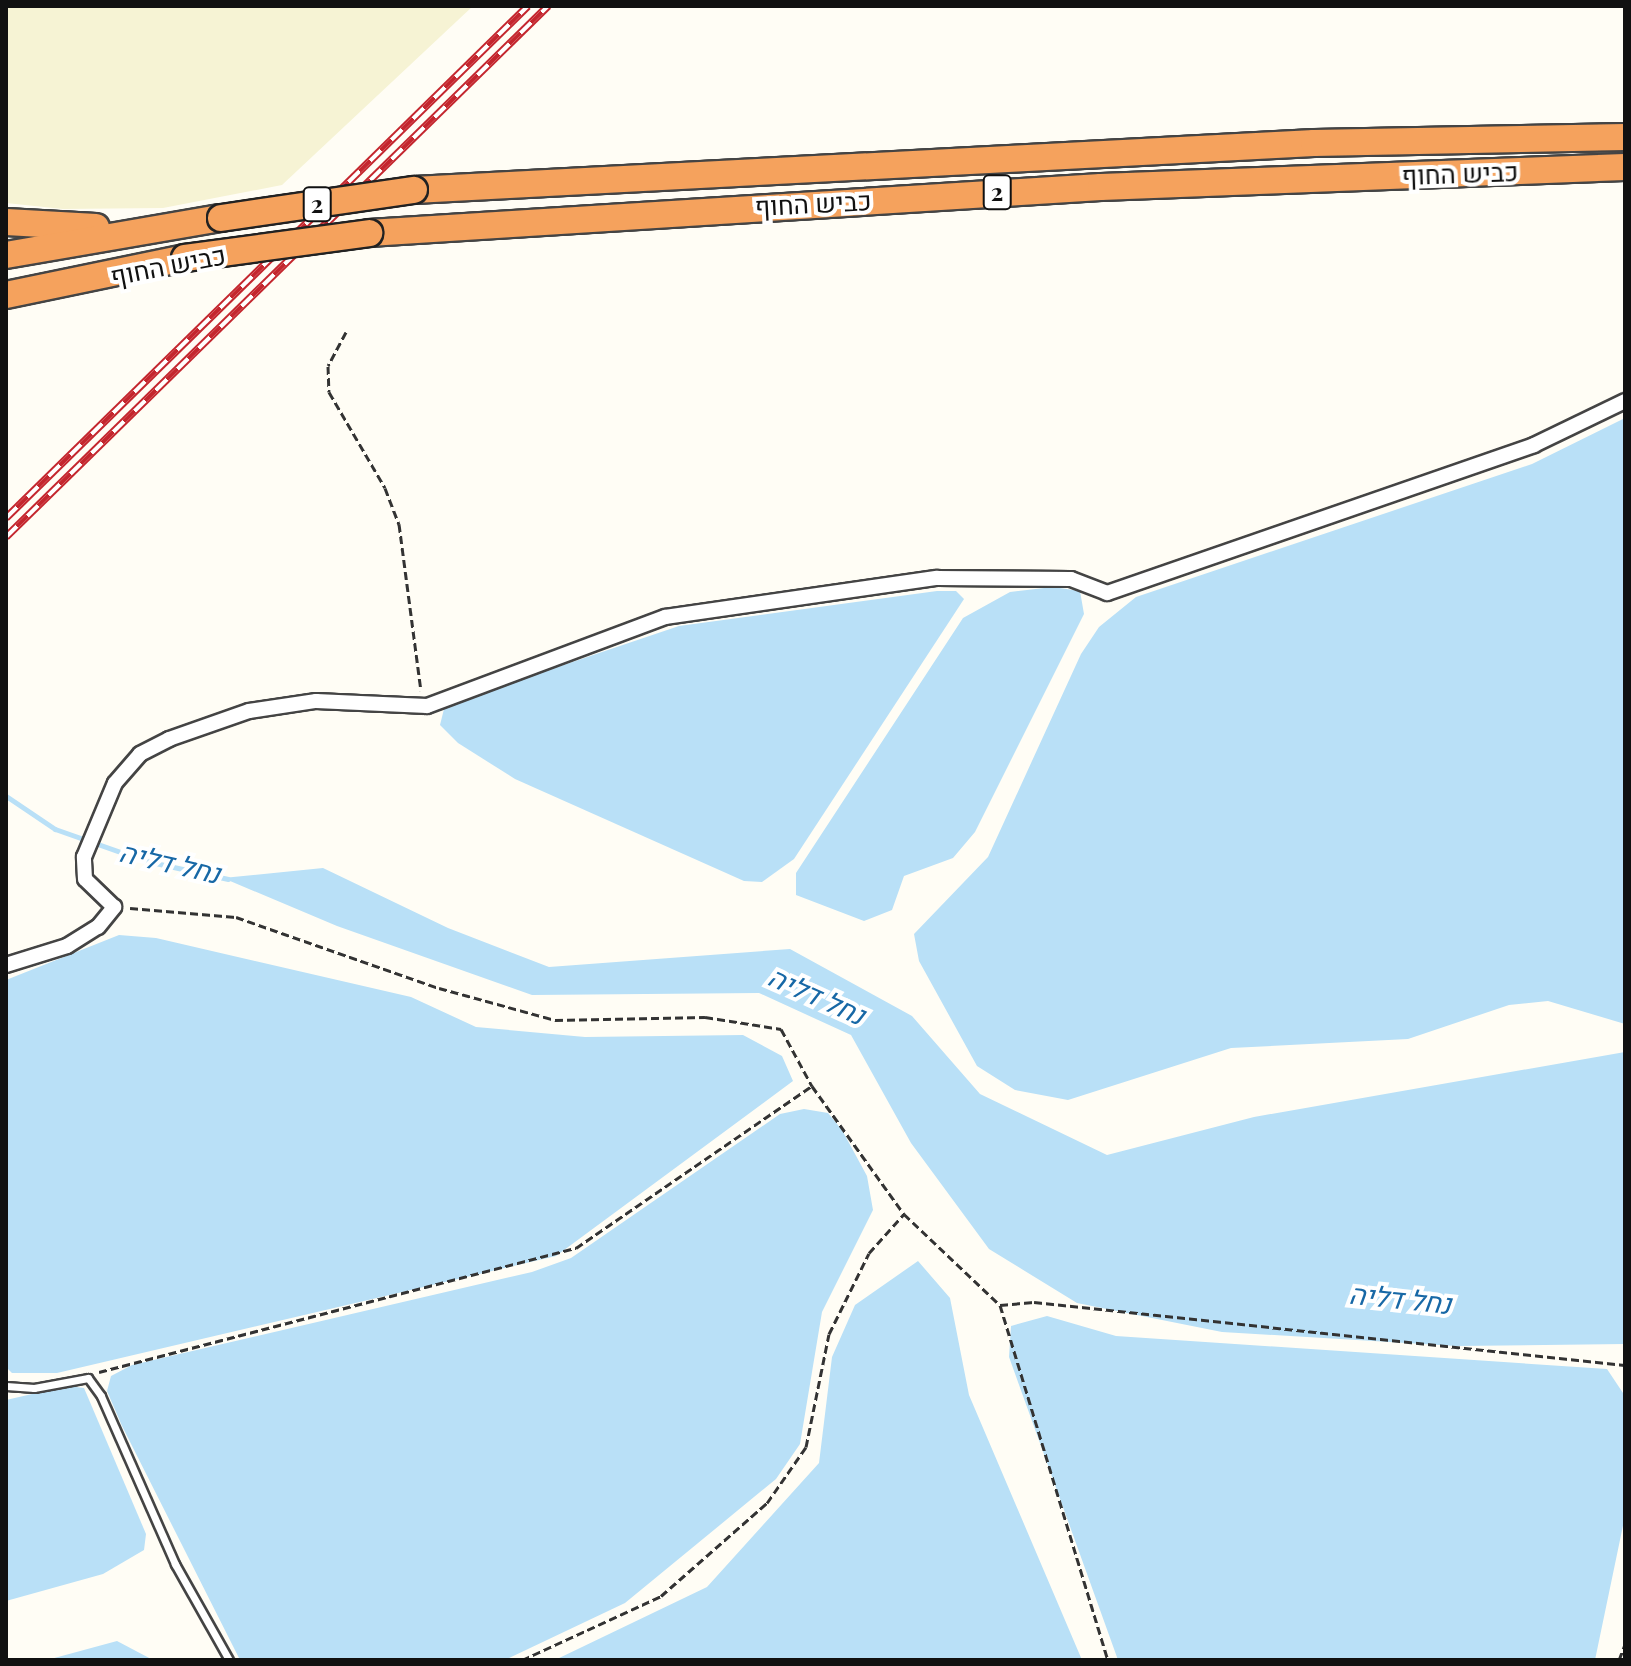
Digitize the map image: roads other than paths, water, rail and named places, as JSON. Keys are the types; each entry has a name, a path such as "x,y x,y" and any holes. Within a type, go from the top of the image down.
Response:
{"highway":[{"name":"כביש החוף","path":"6,255 148,228 414,190 1314,143 1625,137"},
{"name":"כביש החוף","path":"6,295 185,258 369,233 1085,187 1625,167"},
{"path":"6,222 148,228"}],"street":[{"path":"6,965 67,946 98,927 114,907 85,879 84,857 115,783 140,754 249,711 316,701 427,706 665,617 937,578 1071,579 1107,593 1534,445 1625,401"}],"lane":[{"path":"6,1386 34,1388 88,1378 101,1396 175,1564 229,1660"}],"water":[{"path":"1625,418 1625,1024 1548,1001 1509,1005 1408,1039 1231,1048 1068,1100 1015,1090 977,1066 919,961 914,934 988,857 1081,654 1099,627 1136,597 1532,464"},
{"path":"1053,587 1080,591 1084,614 975,832 953,858 904,876 892,910 864,921 796,895 796,873 963,618 1010,592"},
{"path":"956,591 964,599 794,859 762,882 744,881 515,779 458,743 440,725 445,705 679,626"},
{"path":"323,868 448,928 549,967 790,949 912,1016 980,1094 1107,1155 1254,1117 1625,1052 1625,1344 1456,1346 1222,1332 1077,1303 989,1249 911,1143 851,1035 759,993 532,995 337,926 223,878"},
{"path":"119,935 156,938 411,997 476,1027 585,1037 743,1035 782,1056 793,1081 556,1256 57,1373 12,1373 6,1367 6,980"},
{"path":"804,1109 828,1113 842,1130 867,1176 873,1210 822,1312 800,1444 776,1479 625,1603 505,1660 240,1660 122,1426 107,1391 111,1376 132,1365 532,1272 571,1258 780,1114"},
{"path":"918,1261 950,1298 969,1395 1082,1660 555,1660 707,1587 819,1463 832,1357 855,1305"},
{"path":"1047,1316 1116,1336 1607,1369 1625,1396 1625,1516 1595,1660 1118,1660 1009,1357 1011,1326"},
{"path":"67,1386 84,1388 146,1534 144,1550 103,1574 6,1601 6,1400"},
{"path":"117,1641 153,1660 47,1660"}],"waterway":[{"name":"נחל דליה","path":"6,796 55,829 146,861 228,879"}],"railway":[{"path":"6,518 528,6"},
{"path":"6,537 548,6"}]}
